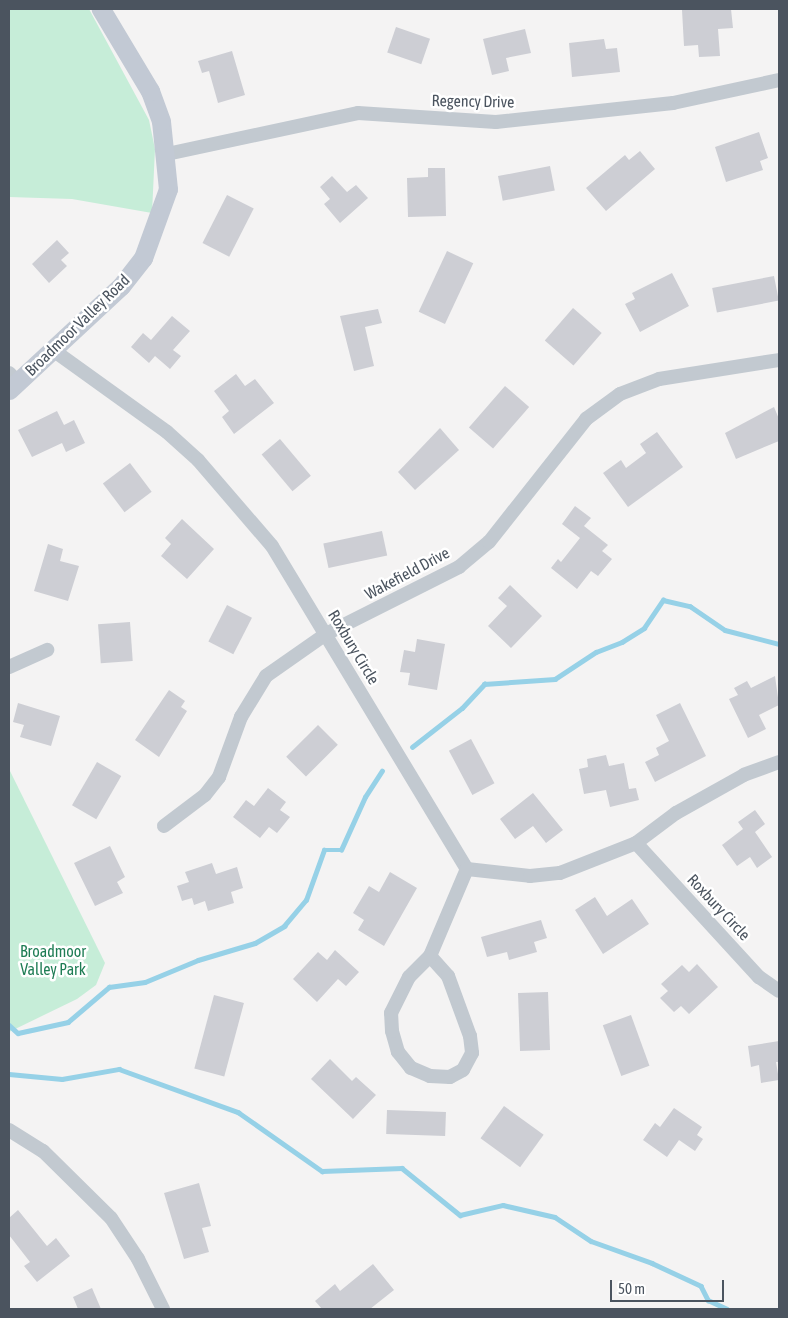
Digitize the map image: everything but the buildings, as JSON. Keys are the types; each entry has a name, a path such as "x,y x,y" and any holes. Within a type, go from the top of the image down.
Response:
{"street":[{"name":"Broadmoor Valley Road","path":"12,382 53,350 121,286 143,258 168,189 167,154 150,91 100,9"},
{"name":"Regency Drive","path":"167,154 358,113 496,122 673,103 779,80"},
{"name":"Roxbury Circle","path":"53,350 167,432 198,460 272,546 467,869"},
{"name":"Wakefield Drive","path":"164,826 205,795 219,777 241,716 266,676 326,634 459,567 489,542 586,418 620,394 659,379 779,360"},
{"path":"9,667 47,650"},
{"path":"430,956 448,976 470,1036 472,1053 463,1070 450,1077 430,1076 411,1068 398,1052 392,1031 391,1013 409,977 430,956 467,869 530,876 560,873 636,843 676,813 744,775 779,762"},
{"name":"Roxbury Circle","path":"636,843 759,977 779,991"},
{"path":"9,1130 43,1151 111,1218 138,1259 163,1309"}],"green space":[{"path":"9,9 89,9 149,120 155,149 152,213 72,199 9,197"},
{"name":"Broadmoor Valley Park","path":"9,769 105,963 96,985 77,999 9,1032"}],"waterway":[{"path":"412,747 462,708 484,684 555,679 596,652 622,642 644,628 663,600 690,606 725,630 779,644"},
{"path":"9,1025 18,1033 68,1022 109,987 145,982 198,960 255,943 284,926 306,900 324,850 341,850 365,797 382,771"},
{"path":"9,1074 62,1079 119,1069 238,1112 322,1171 402,1168 460,1215 503,1205 555,1217 591,1241 652,1263 701,1286 708,1300 727,1309"}]}
